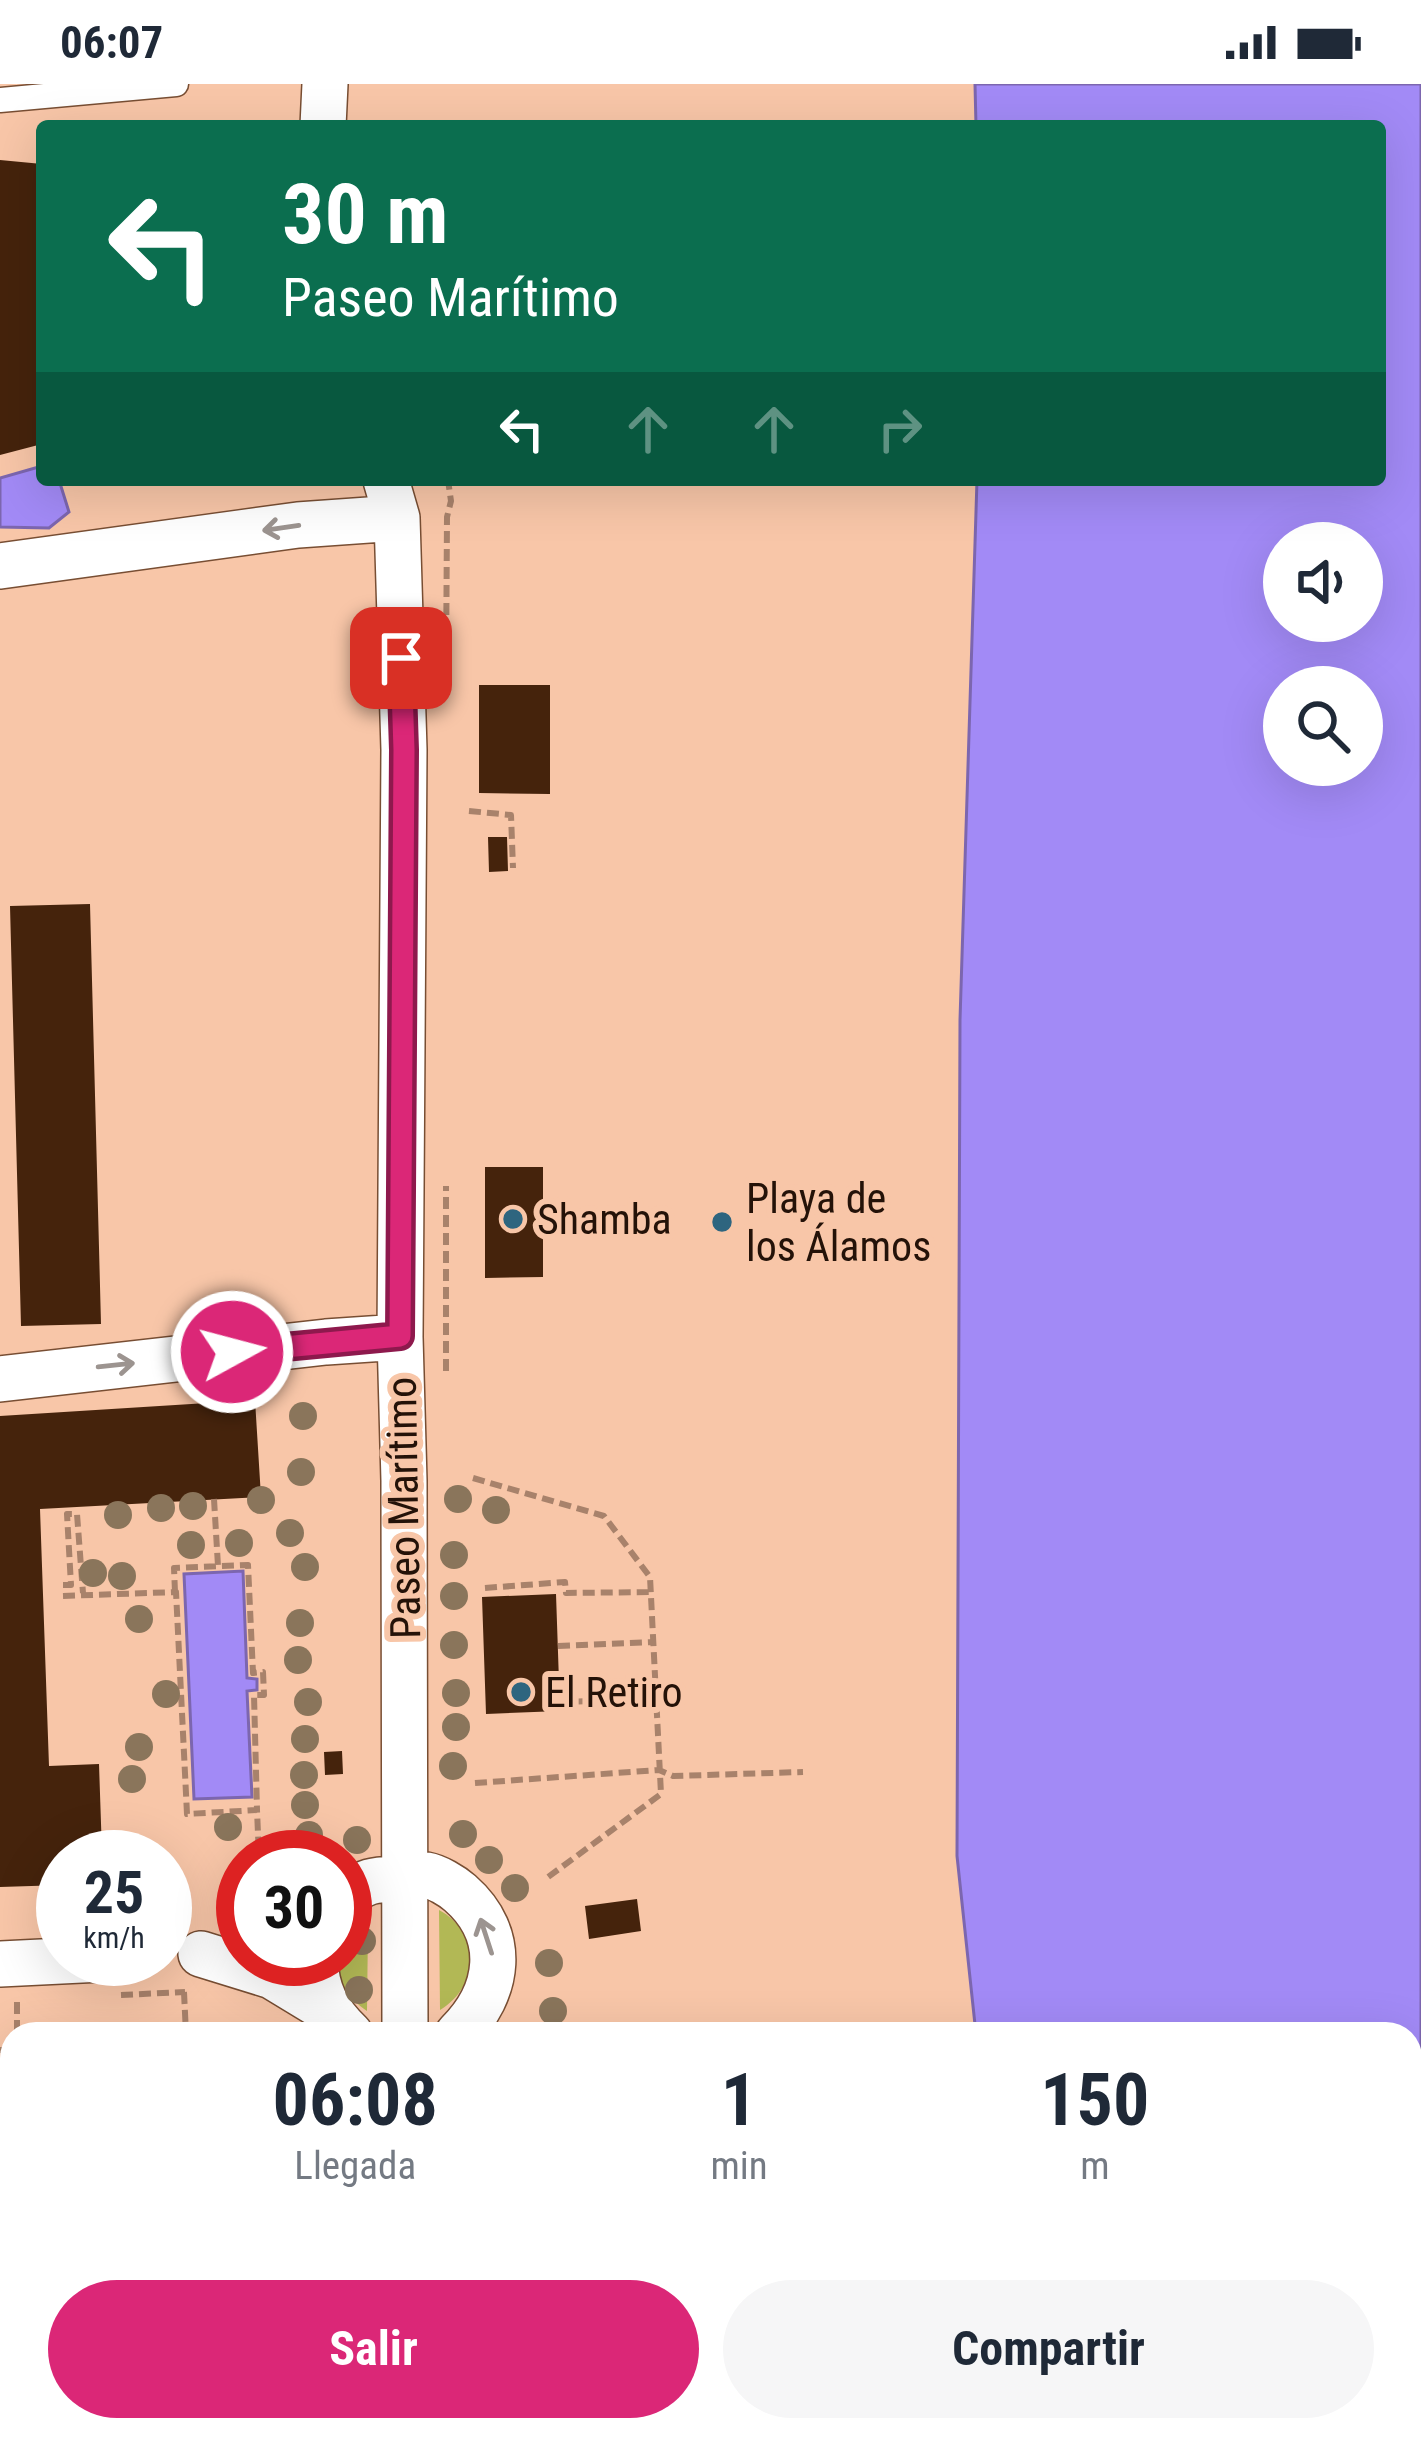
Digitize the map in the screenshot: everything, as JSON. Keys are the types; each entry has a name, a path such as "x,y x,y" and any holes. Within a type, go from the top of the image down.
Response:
{"street":[{"path":"323,120 325,84"},
{"path":"0,566 298,525 392,499"},
{"name":"Paseo Marítimo","path":"392,499 404,750 400,1336 405,2022"},
{"path":"0,1378 400,1336"},
{"path":"372,1880 426,1875 452,1887 474,1906 488,1930 494,1958 490,1986 469,2022"},
{"path":"0,1964 36,1968"},
{"path":"199,1968 272,1976 339,2022"},
{"path":"318,1986 339,2022"}],"lane":[{"path":"0,100 176,84"}],"path":[{"path":"446,684 449,486"},
{"path":"469,811 511,815 512,868"},
{"path":"446,1186 446,1378"},
{"path":"473,1478 604,1516 650,1577 661,1794 544,1880"},
{"path":"214,1499 218,1566"},
{"path":"63,1585 71,1586 68,1514 77,1514 83,1595"},
{"path":"257,1810 187,1814 174,1568 248,1565 253,1673 263,1672 264,1696 254,1695 258,1830"},
{"path":"485,1588 565,1582 566,1594 651,1592"},
{"path":"63,1596 175,1592"},
{"path":"558,1646 653,1642"},
{"path":"560,1702 656,1699"},
{"path":"475,1783 659,1770 674,1776 803,1772"},
{"path":"188,2022 199,1968"},
{"path":"0,2001 17,2000 17,2022"}],"green space":[{"path":"439,1910 463,1932 470,1960 462,1988 440,2010"},
{"path":"367,1986 367,2011 354,2001 345,1989"}],"shaded area":[{"path":"975,84 1421,84 1421,2022 975,2022 957,1856 960,1020 977,486 1386,486 1386,120 976,120"},
{"path":"36,468 36,486 61,486 69,512 49,528 0,527 0,478"},
{"path":"243,1571 247,1678 257,1679 257,1690 247,1691 252,1797 194,1799 184,1574"}],"building":[{"path":"0,160 36,163 36,446 0,455"},
{"path":"479,685 550,685 550,794 479,793"},
{"path":"488,837 507,837 508,871 489,872"},
{"path":"90,904 101,1324 21,1326 10,906"},
{"path":"485,1167 543,1167 543,1277 485,1278"},
{"path":"255,1400 261,1497 40,1509 49,1766 99,1764 101,1830 36,1830 36,1886 0,1887 0,1416"},
{"path":"556,1594 560,1711 486,1714 482,1597"},
{"path":"342,1751 343,1774 325,1775 324,1752"},
{"path":"637,1899 641,1931 589,1939 585,1906"}],"place":[{"name":"Shamba","path":"513,1219"},
{"name":"Playa de los Álamos","path":"722,1222"},
{"name":"El Retiro","path":"521,1692"}],"route":[{"path":"232,1352 400,1336 401,658"}]}
